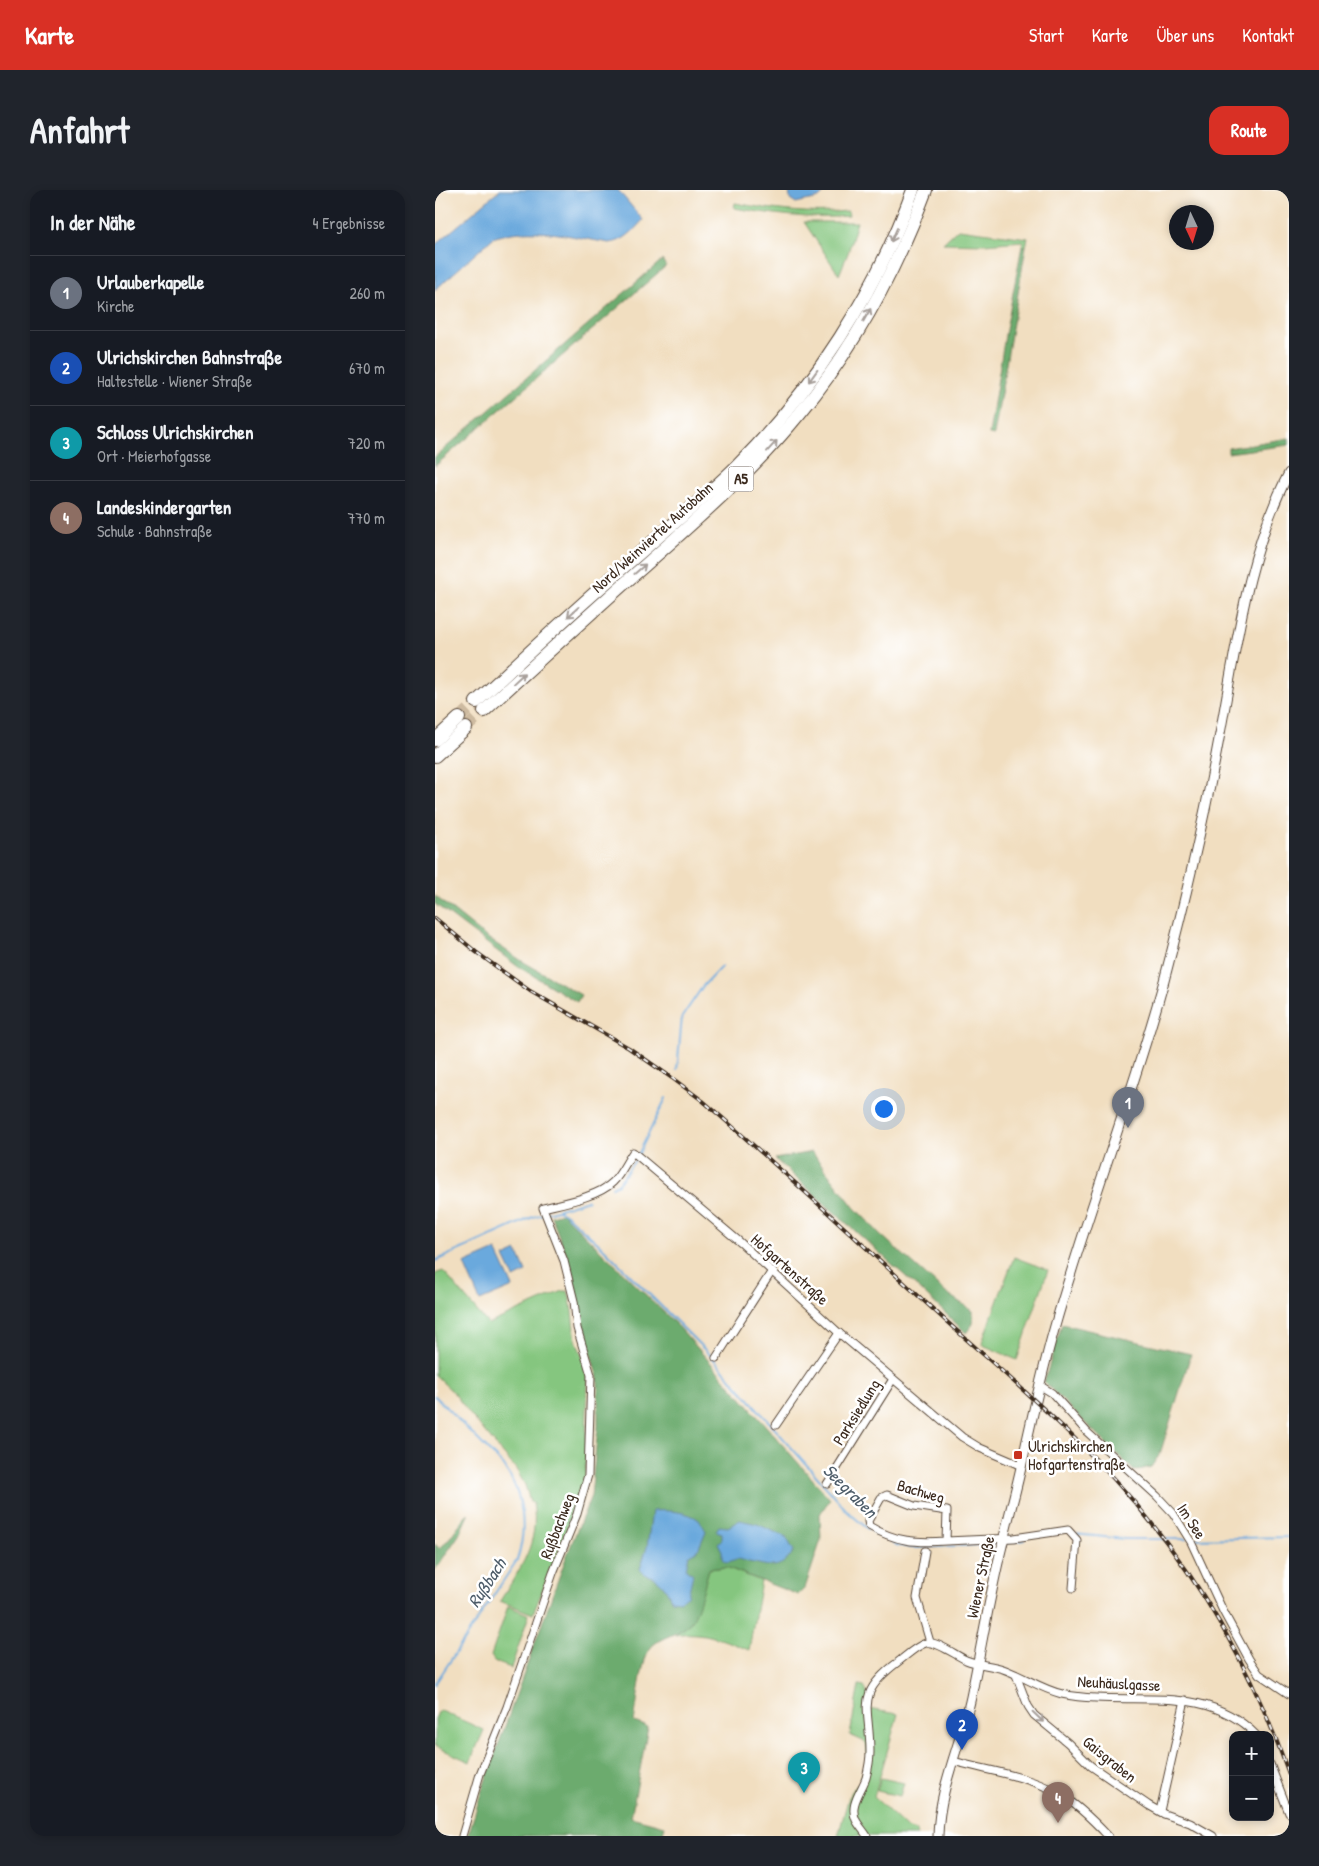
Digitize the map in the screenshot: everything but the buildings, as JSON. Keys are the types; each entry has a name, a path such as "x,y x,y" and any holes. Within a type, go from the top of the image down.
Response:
{"highway":[{"name":"Nord/Weinviertel Autobahn","path":"913,190 887,251 852,317 807,384 770,430 717,484 551,632 480,707 727,492 781,436 832,371 864,321 895,264 926,190"},
{"path":"435,740 462,723 435,756"}],"street":[{"name":"Wiener Straße","path":"938,1836 944,1793 963,1730 1039,1385 1086,1224 1130,1092 1163,982 1202,822 1248,588 1263,533 1289,473"},
{"name":"Hofgartenstraße","path":"545,1212 599,1192 612,1184 633,1152 772,1271 839,1333 968,1441 1022,1466"},
{"name":"Rußbachweg","path":"462,1836 480,1774 507,1707 553,1573 577,1514 588,1475 591,1375 577,1328 571,1284 545,1212"},
{"path":"716,1358 772,1271"},
{"path":"776,1425 839,1333"},
{"name":"Parksiedlung","path":"827,1484 893,1379"},
{"name":"Im See","path":"1039,1385 1052,1393 1087,1432 1163,1503 1191,1542 1223,1611 1249,1659 1259,1674 1289,1694"},
{"name":"Bachweg","path":"946,1542 947,1511 914,1506 887,1495 881,1498 868,1521 869,1526 882,1533 901,1540 925,1543 1003,1542 1068,1530 1074,1534 1077,1540 1073,1588"},
{"path":"867,1836 856,1820 854,1809 855,1799 866,1778 870,1754 866,1717 868,1697 875,1682 923,1644 930,1642 917,1598 925,1551"},
{"name":"Neuhäuslgasse","path":"930,1642 936,1643 968,1661 1001,1668 1052,1691 1120,1698 1185,1700 1221,1709 1251,1731"},
{"name":"Gaisgraben","path":"1016,1675 1028,1706 1034,1715 1068,1743 1091,1766 1124,1787 1135,1798 1190,1823 1213,1836"},
{"path":"1160,1811 1185,1700"},
{"path":"953,1762 1022,1778 1049,1789 1078,1807 1108,1836"},
{"path":"1274,1774 1289,1813"}],"green space":[{"path":"735,203 791,211 848,211 849,216 806,217 777,214 734,208"},
{"path":"804,222 857,222 839,275"},
{"path":"958,229 1028,238 1026,246 1022,246 1023,241 984,244 943,243"},
{"path":"1022,246 1026,246 994,435 989,434"},
{"path":"662,260 666,266 435,466 435,457"},
{"path":"1289,438 1289,445 1228,453 1228,448"},
{"path":"435,896 486,937 522,961 581,995 577,1002 517,966 435,904"},
{"path":"812,1152 854,1207 881,1235 946,1293 973,1311 973,1324 966,1333 775,1159"},
{"path":"562,1213 680,1328 830,1499 820,1514 821,1540 805,1588 798,1595 726,1567 709,1569 692,1620 683,1629 658,1641 646,1656 634,1722 648,1727 631,1817 665,1826 662,1836 468,1836 481,1793 533,1648 591,1496 598,1427 598,1378 582,1326 572,1269 551,1216"},
{"path":"1014,1257 1048,1270 1017,1360 983,1345 982,1342"},
{"path":"443,1271 488,1324 563,1291 568,1291 570,1297 576,1339 588,1377 585,1476 572,1518 533,1614 500,1601 527,1555 534,1531 533,1503 530,1501 525,1485 516,1469 454,1393 435,1375 435,1274"},
{"path":"1062,1324 1191,1354 1160,1454 1151,1467 1134,1471 1044,1382"},
{"path":"468,1513 459,1535 435,1570 435,1544 439,1548 448,1540"},
{"path":"726,1567 761,1581 749,1650 704,1635 675,1635 692,1621 709,1569"},
{"path":"508,1606 529,1615 511,1668 495,1662 491,1656"},
{"path":"859,1685 864,1686 869,1697 868,1709 898,1714 874,1797 908,1829 916,1831 917,1836 838,1836 850,1793 860,1782 867,1758 866,1744 850,1735"},
{"path":"439,1710 484,1730 470,1762 435,1746 435,1719"},
{"path":"881,1778 904,1783 900,1796 877,1791"}],"water":[{"path":"500,190 618,190 643,220 624,238 609,243 566,235 536,232 521,232 493,238 435,290 435,245"},
{"path":"827,190 819,198 796,203 790,199 789,191"},
{"path":"496,1250 513,1287 480,1301 464,1264"},
{"path":"517,1251 526,1272 514,1278 504,1257"},
{"path":"652,1511 670,1511 695,1517 706,1531 698,1550 689,1555 686,1569 693,1574 688,1596 680,1601 671,1600 662,1584 655,1578 643,1573 640,1569 647,1547"},
{"path":"740,1520 757,1524 786,1537 794,1551 784,1562 774,1566 738,1559 728,1562 724,1561 718,1543 722,1539 722,1533 716,1531 719,1526 728,1527"}],"waterway":[{"path":"677,1070 682,1017 703,986 722,966"},
{"path":"638,1155 666,1098"},
{"path":"612,1187 618,1184 636,1159"},
{"path":"547,1213 588,1200"},
{"name":"Seegraben","path":"558,1210 600,1245 712,1357 848,1512 868,1529"},
{"path":"435,1261 543,1214"},
{"name":"Rußbach","path":"435,1396 504,1466 516,1488 523,1524 517,1560 435,1684"},
{"name":"Seegraben","path":"872,1531 896,1545 912,1548 1000,1544"},
{"name":"Seegraben","path":"1074,1534 1125,1539 1187,1539"},
{"name":"Seegraben","path":"1191,1539 1289,1537"},
{"name":"Seegraben","path":"1005,1543 1025,1540"}],"tunnel":[{"path":"459,718 476,702"},
{"path":"466,728 484,711"}],"railway":[{"path":"435,918 476,952 530,991 629,1048 703,1101 1025,1392 1090,1454 1140,1509 1192,1579 1237,1654 1256,1693 1289,1774"}],"place":[{"name":"Urlauberkapelle","path":"1128,1128"},
{"name":"Ulrichskirchen Hofgartenstraße","path":"1018,1455"},
{"name":"Ulrichskirchen Bahnstraße","path":"962,1750"},
{"name":"Schloss Ulrichskirchen","path":"804,1793"},
{"name":"Landeskindergarten","path":"1058,1823"}]}
